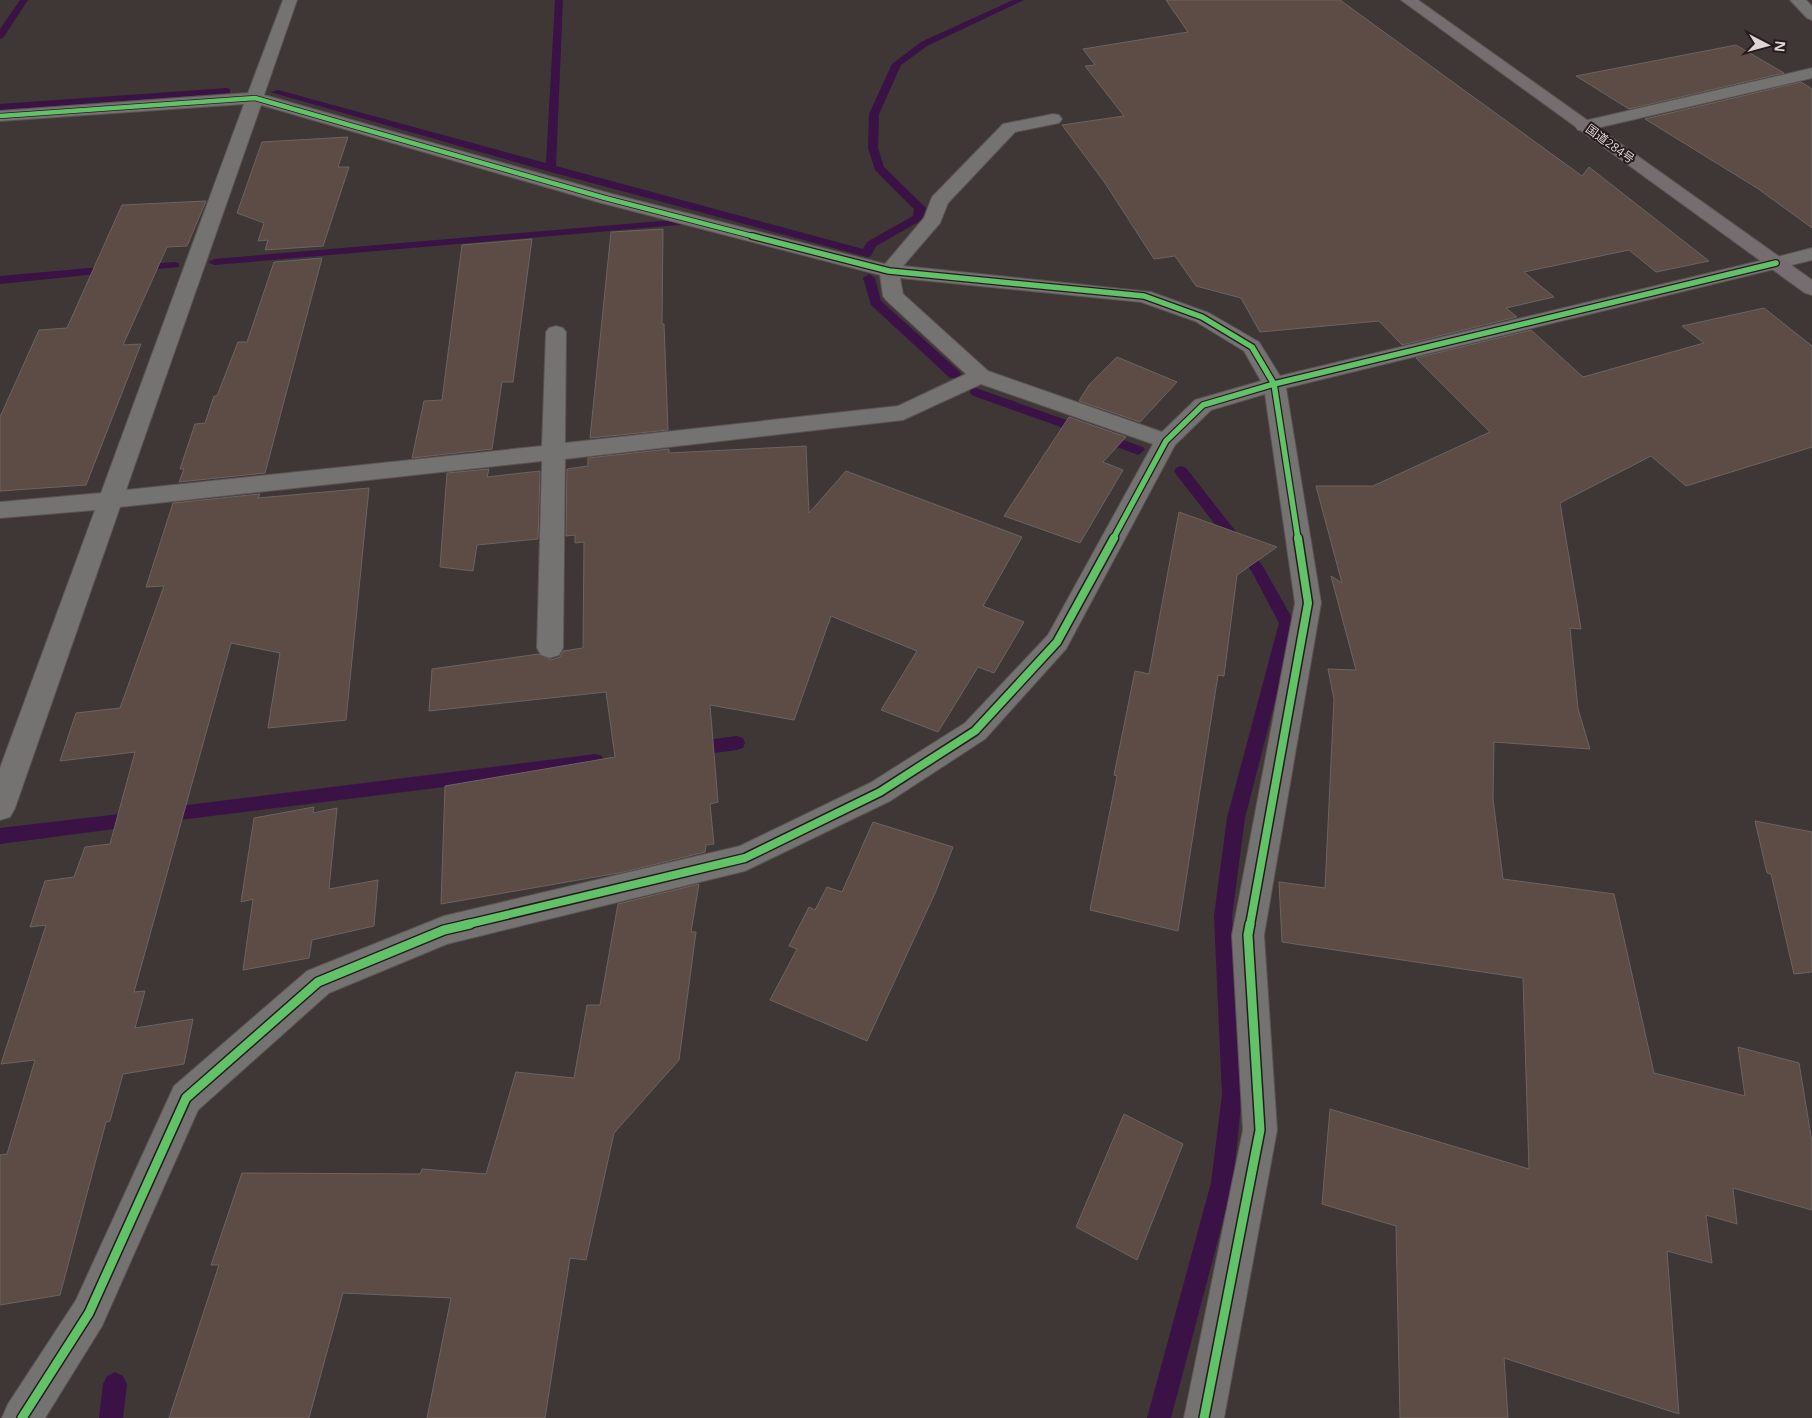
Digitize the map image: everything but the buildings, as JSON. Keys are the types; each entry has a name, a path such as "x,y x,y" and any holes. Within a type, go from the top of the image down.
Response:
{"highway":[{"name":"国道284号","path":"1408,0 1812,289"}],"street":[{"path":"0,808 290,0"},
{"path":"1797,0 1812,15"},
{"path":"1584,126 1812,73"},
{"path":"0,116 254,98 605,198 889,271 1144,296 1202,317 1252,347 1274,384 1308,603 1248,935 1260,1130 1204,1418"},
{"path":"1053,119 1009,128 940,201 933,218 889,271 893,296 980,376 1166,441"},
{"path":"22,1418 89,1313 186,1098 318,982 444,930 745,858 888,787 975,731 1057,642 1166,441 1203,406 1274,384 1812,254"},
{"path":"550,648 556,332"},
{"path":"0,510 110,500 852,420 903,413 980,376"}],"waterway":[{"path":"0,36 24,0"},
{"path":"551,168 559,0"},
{"path":"551,168 867,254 871,244 918,218 920,208 879,168 873,148 874,114 897,64 924,44 1020,0"},
{"path":"0,107 227,91"},
{"path":"275,92 551,168"},
{"path":"214,262 697,221"},
{"path":"137,268 175,265"},
{"path":"0,280 112,270"},
{"path":"869,278 875,302 955,375"},
{"path":"976,392 1138,450"},
{"path":"1159,1418 1222,1183 1232,1095 1223,916 1236,818 1287,623 1257,569 1181,471"},
{"path":"692,749 737,743"},
{"path":"163,815 596,761"},
{"path":"0,836 137,819"},
{"path":"111,1418 115,1384"}],"cycle path":[{"path":"0,116 255,98 605,198 889,271 1144,296 1202,317 1252,347 1274,384 1308,603 1248,935 1260,1130 1204,1418"},
{"path":"22,1418 89,1313 186,1098 318,982 444,930 745,858 880,792 975,731 1057,642 1166,441 1203,405 1274,384 1776,263"}]}
